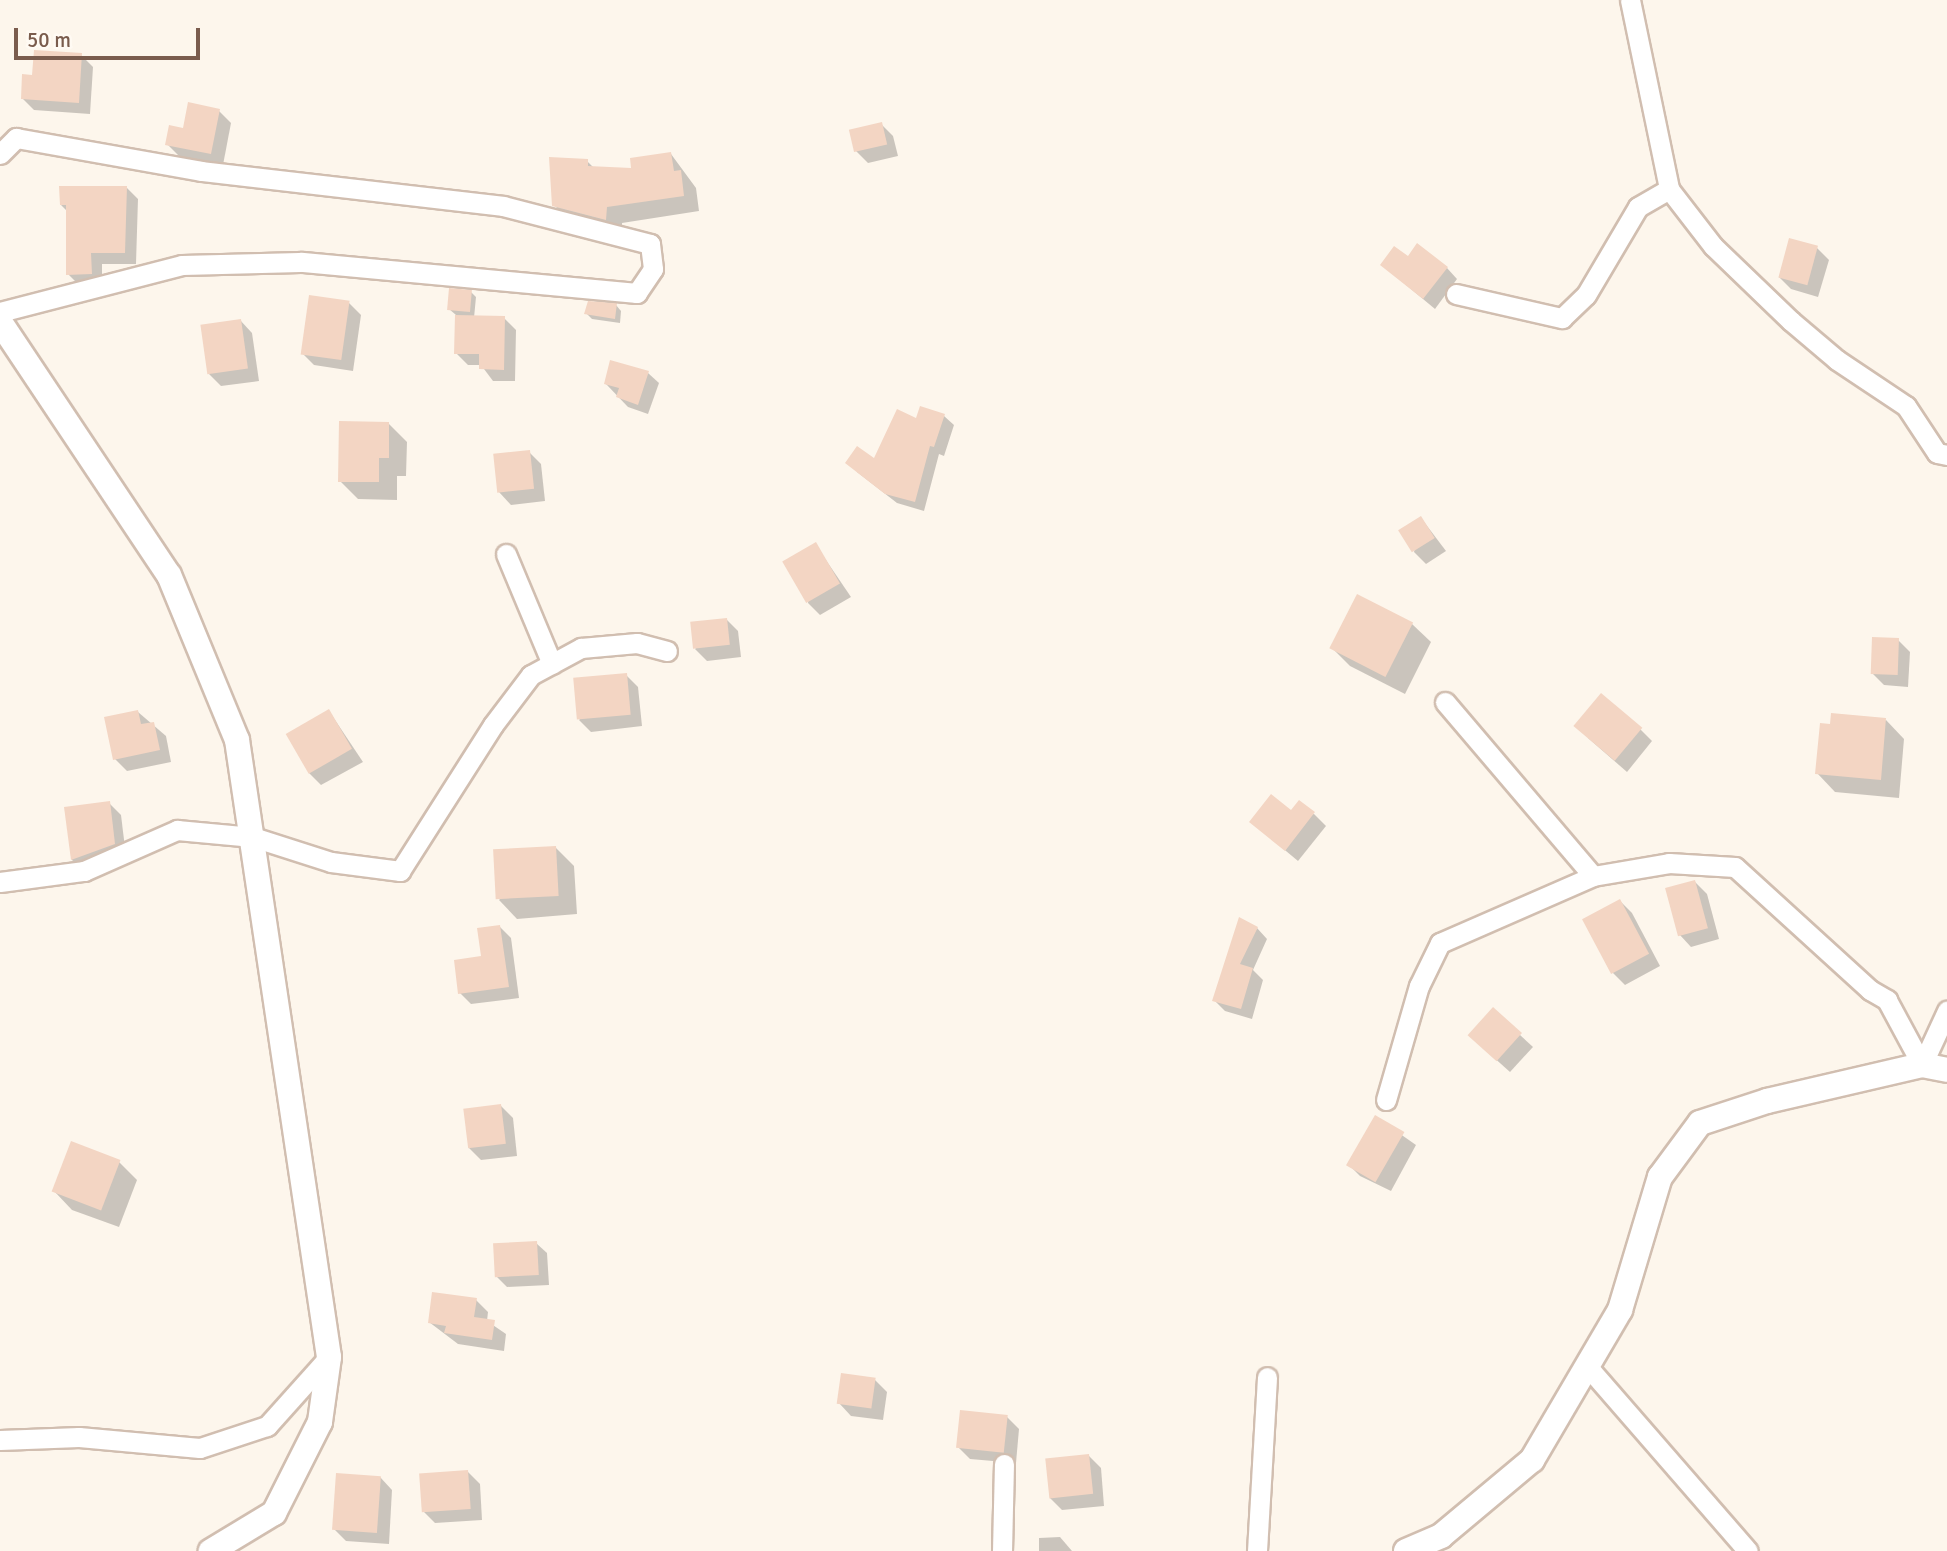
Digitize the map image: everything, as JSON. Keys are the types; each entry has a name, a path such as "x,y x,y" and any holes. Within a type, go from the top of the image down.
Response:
{"street":[{"path":"1630,0 1669,189 1713,246 1837,360 1906,406 1937,453 1947,455"},
{"path":"0,154 16,138 201,171 503,206 650,244 653,269 637,293 300,262 182,265 0,312"},
{"path":"1456,294 1562,318 1586,295 1638,206 1669,189"},
{"path":"0,322 169,575 237,740 329,1357 320,1422 274,1513 211,1551"},
{"path":"506,554 552,664"},
{"path":"0,882 84,871 177,830 253,837 331,862 400,871 492,725 531,675 581,648 637,643 667,651"},
{"path":"1445,702 1593,876"},
{"path":"1386,1100 1419,986 1440,943 1593,876 1669,863 1735,867 1870,990 1887,1000 1922,1065"},
{"path":"1922,1065 1947,1011"},
{"path":"1406,1551 1441,1536 1532,1460 1620,1310 1660,1177 1700,1123 1767,1101 1922,1065 1947,1070"},
{"path":"0,1440 79,1437 200,1448 267,1426 329,1357"},
{"path":"1587,1366 1748,1551"},
{"path":"1257,1551 1267,1377"},
{"path":"1002,1551 1004,1464"}],"building":[{"path":"34,50 82,53 79,103 21,99 22,74 32,75"},
{"path":"188,102 220,109 211,154 165,145 169,125 183,128"},
{"path":"882,122 887,144 854,152 849,130"},
{"path":"671,152 674,171 681,170 684,196 607,207 606,220 552,206 549,157 588,159 588,166 631,168 630,158"},
{"path":"59,186 127,186 125,253 91,253 92,274 66,275 66,205 60,205"},
{"path":"1789,238 1818,246 1807,285 1778,278"},
{"path":"1417,243 1448,267 1423,299 1380,265 1394,246 1408,256"},
{"path":"449,288 472,290 470,312 447,310"},
{"path":"309,295 350,301 341,360 301,354"},
{"path":"588,301 617,303 615,319 584,314"},
{"path":"455,315 505,316 504,370 479,369 479,354 454,354"},
{"path":"241,319 248,369 207,374 200,325"},
{"path":"610,360 649,371 638,405 616,397 619,388 604,384"},
{"path":"920,406 945,414 934,447 930,446 915,502 885,494 845,463 857,446 874,458 897,409 916,418"},
{"path":"339,421 389,422 389,458 379,458 379,482 338,482"},
{"path":"530,450 534,489 497,493 493,454"},
{"path":"1421,516 1435,538 1412,552 1398,530"},
{"path":"816,542 840,584 806,603 782,562"},
{"path":"1357,594 1413,623 1385,677 1329,648"},
{"path":"727,618 730,645 693,649 690,622"},
{"path":"1872,637 1899,638 1898,675 1871,674"},
{"path":"627,673 631,715 577,720 573,678"},
{"path":"1601,693 1642,728 1615,761 1573,726"},
{"path":"329,709 352,749 309,774 286,734"},
{"path":"138,710 141,724 154,722 160,750 113,760 104,717"},
{"path":"1831,713 1886,718 1881,780 1815,774 1820,723 1830,724"},
{"path":"1271,794 1291,810 1299,800 1315,812 1285,851 1249,822"},
{"path":"110,801 115,844 71,860 64,807"},
{"path":"556,846 559,896 496,899 493,849"},
{"path":"1695,880 1708,928 1678,936 1665,888"},
{"path":"1620,899 1649,954 1611,974 1582,919"},
{"path":"1239,917 1258,927 1240,964 1253,968 1241,1009 1212,1001"},
{"path":"500,925 509,987 458,994 454,960 481,956 477,928"},
{"path":"1493,1007 1522,1033 1497,1061 1468,1035"},
{"path":"501,1104 506,1144 468,1148 463,1109"},
{"path":"1375,1115 1404,1132 1375,1182 1346,1165"},
{"path":"71,1141 120,1160 101,1210 52,1191"},
{"path":"537,1241 539,1275 495,1277 493,1243"},
{"path":"432,1292 477,1298 474,1317 495,1320 492,1340 444,1333 446,1326 428,1323"},
{"path":"841,1373 876,1378 871,1409 837,1404"},
{"path":"960,1410 1008,1415 1004,1453 956,1448"},
{"path":"1089,1454 1093,1494 1049,1498 1045,1459"},
{"path":"468,1470 471,1509 422,1512 419,1473"},
{"path":"336,1473 381,1476 377,1533 332,1530"}]}
